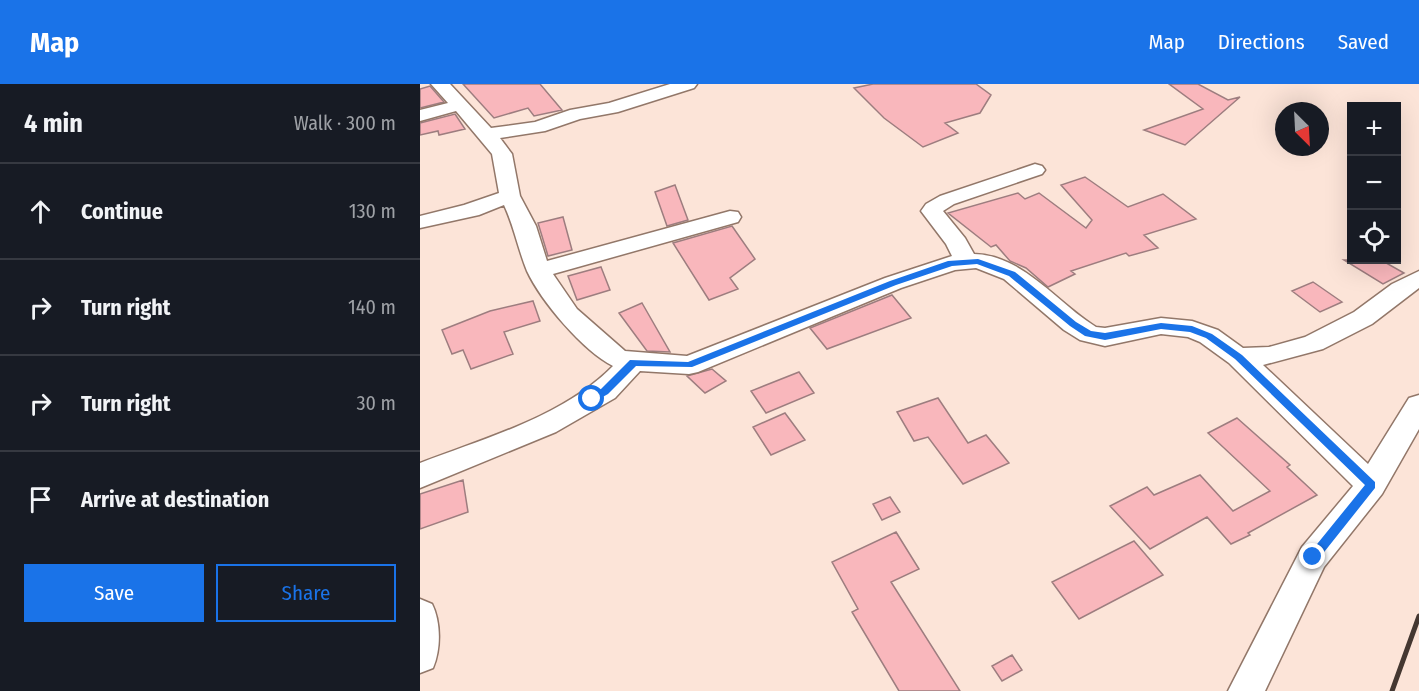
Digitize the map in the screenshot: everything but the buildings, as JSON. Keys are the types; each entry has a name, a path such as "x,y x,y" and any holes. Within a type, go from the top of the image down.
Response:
{"street":[{"path":"440,84 487,134 502,154 510,196 525,226 539,271 568,315 616,357 633,362 688,365 893,283 951,263 978,261 1012,274 1073,324 1089,333 1105,336 1161,326 1192,329 1209,336 1238,357 1371,485"},
{"path":"487,134 538,127 576,114 612,108 688,84"},
{"path":"420,116 459,105"},
{"path":"966,261 957,243 932,211 933,208 947,200 1035,170"},
{"path":"420,222 471,210 510,196"},
{"path":"539,271 730,217"},
{"path":"1238,357 1269,356 1314,343 1364,318 1400,289 1419,278"},
{"path":"420,476 546,425 605,391 633,362"},
{"path":"1246,691 1313,557 1371,485 1419,405"},
{"path":"420,615 420,656"}],"railway":[{"path":"1392,691 1419,616"}],"route":[{"path":"592,399 605,391 633,362 688,365 893,283 951,263 978,261 1012,274 1073,324 1089,333 1105,336 1161,326 1192,329 1209,336 1238,357 1371,485 1313,557"}]}
